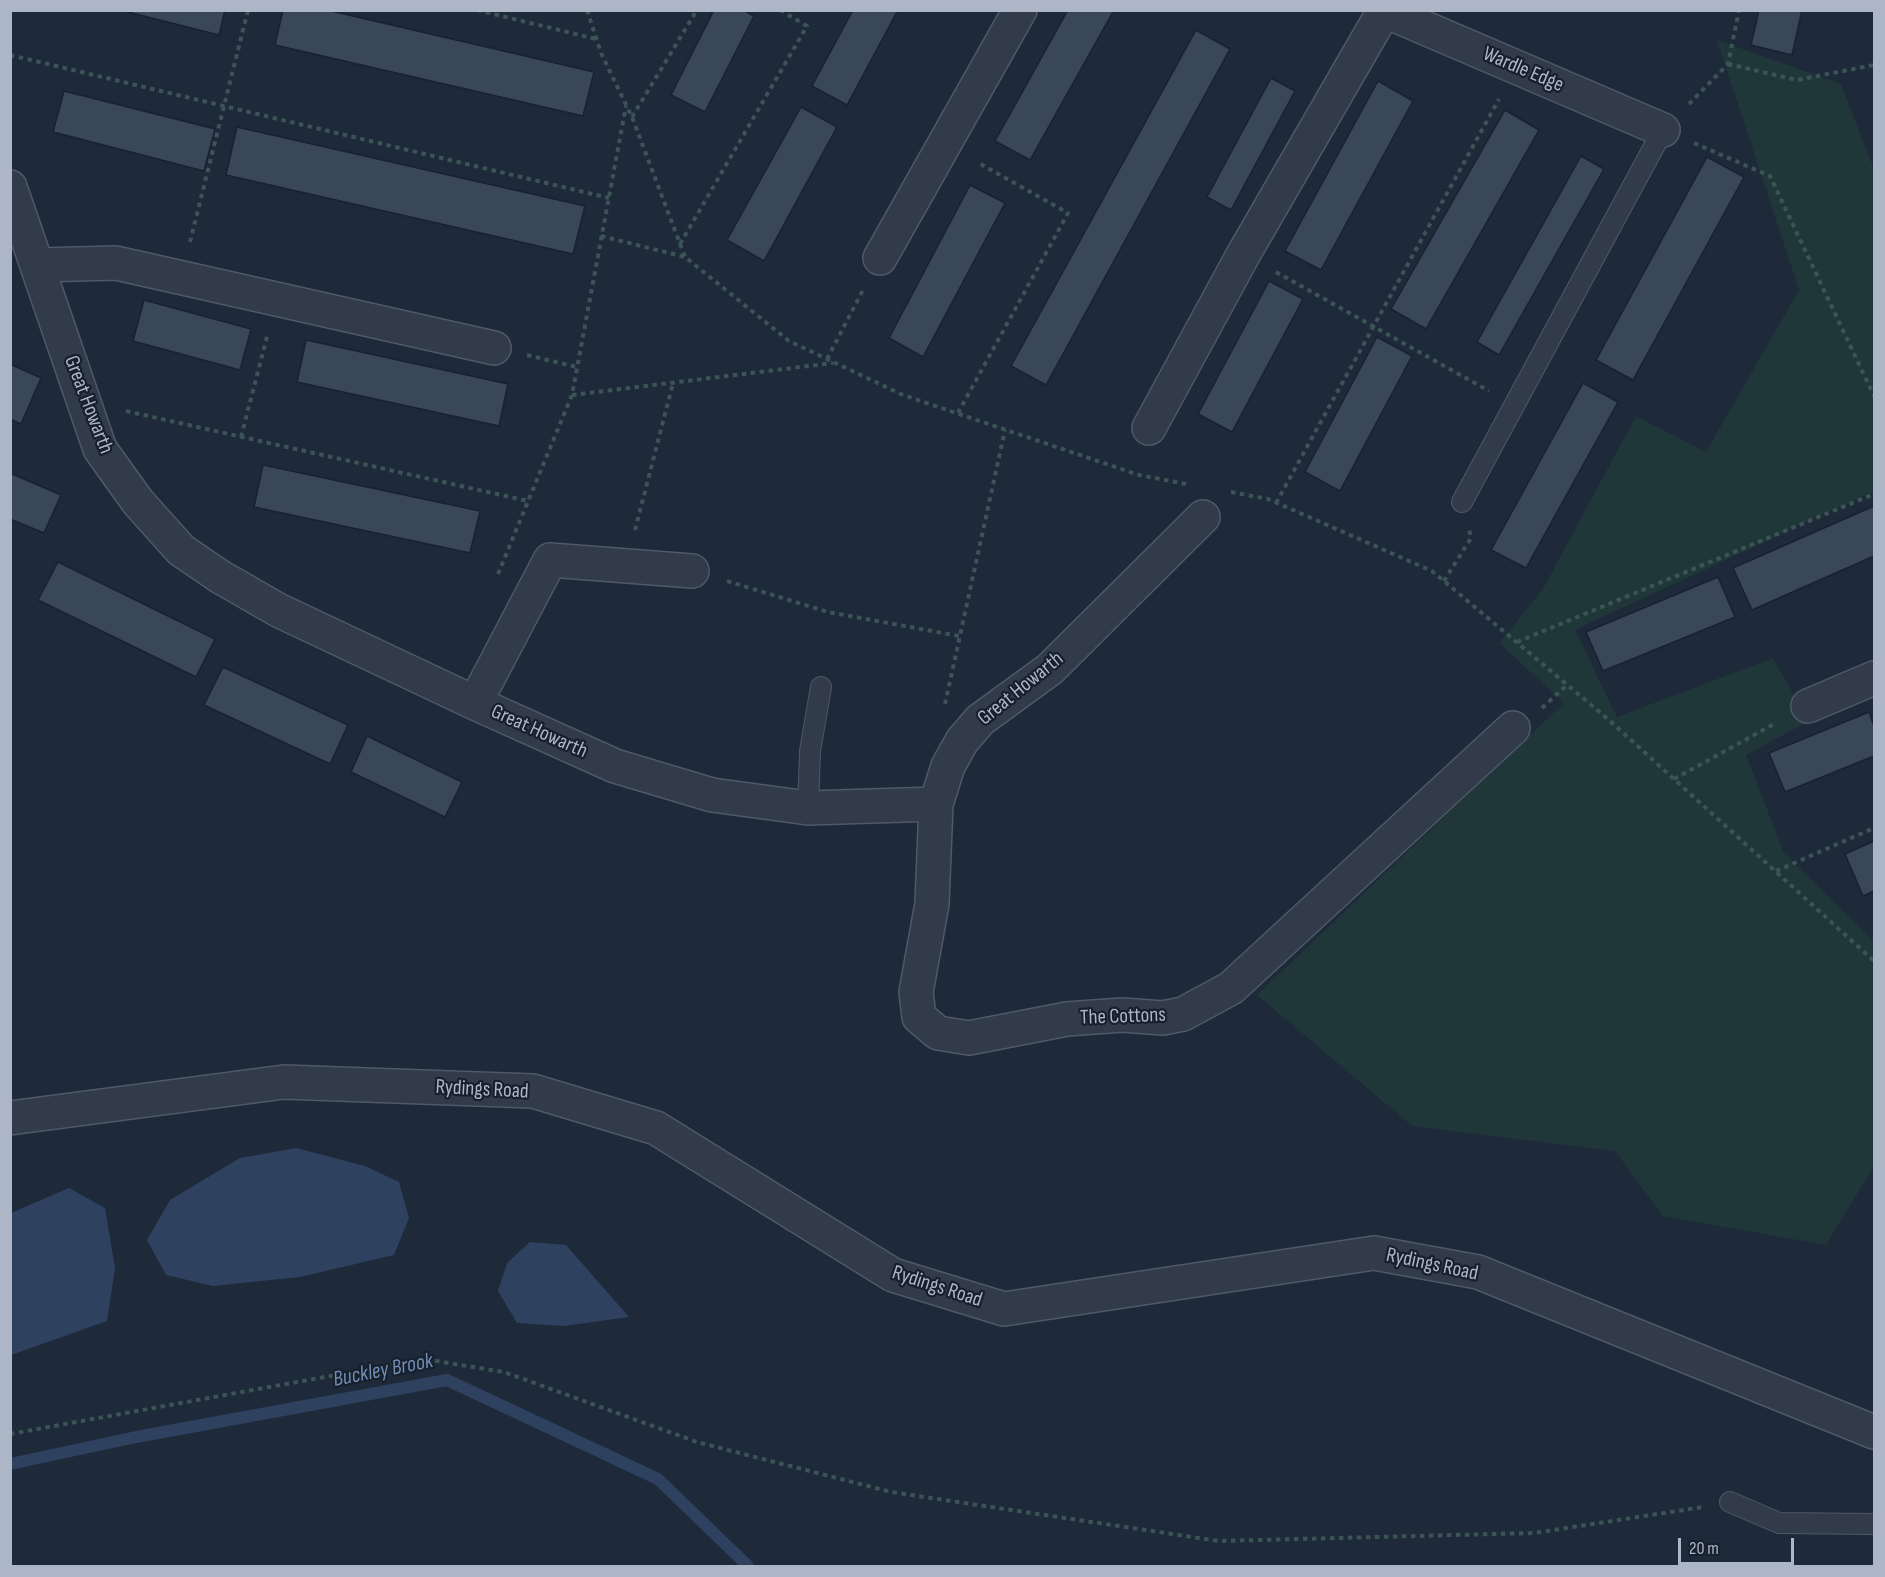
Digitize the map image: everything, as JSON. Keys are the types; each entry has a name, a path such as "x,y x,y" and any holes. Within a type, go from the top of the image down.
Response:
{"street":[{"path":"880,258 1020,10"},
{"path":"1149,428 1243,255 1384,11"},
{"name":"Wardle Edge","path":"1384,11 1663,130"},
{"name":"Great Howarth","path":"10,187 39,265 100,449 138,502 182,550 219,576 278,610 475,703 615,766 712,795 808,808 936,804 948,766 963,741 980,720 1050,669 1203,517"},
{"path":"39,265 116,263 494,348"},
{"path":"475,703 550,560 692,571"},
{"path":"1808,706 1875,678"},
{"name":"The Cottons","path":"936,804 932,904 916,992 919,1017 938,1033 969,1038 1085,1017 1122,1015 1163,1018 1183,1014 1231,988 1512,728"},
{"name":"Rydings Road","path":"10,1118 284,1082 533,1091 656,1128 893,1275 1004,1309 1374,1253 1478,1272 1875,1432"}],"lane":[{"path":"1462,502 1663,130"},
{"path":"808,808 810,751 821,687"},
{"path":"1730,1503 1779,1523 1875,1524"}],"path":[{"path":"181,277 248,10"},
{"path":"477,10 596,39"},
{"path":"586,10 596,39 632,117 685,257"},
{"path":"632,117 697,10"},
{"path":"680,244 807,26 780,10"},
{"path":"1739,10 1728,64 1663,130 1770,176 1875,396"},
{"path":"10,55 609,198"},
{"path":"1728,64 1797,80 1875,65"},
{"path":"1276,503 1516,67"},
{"path":"497,577 572,395 627,106"},
{"path":"944,144 1068,213 958,413"},
{"path":"602,236 685,257 789,341 903,395 1139,475 1191,485"},
{"path":"1243,255 1374,325 1515,405"},
{"path":"827,359 880,258"},
{"path":"241,437 277,299"},
{"path":"494,348 577,367"},
{"path":"572,395 835,363"},
{"path":"626,566 673,383"},
{"path":"84,402 528,501"},
{"path":"963,741 944,703 1005,430"},
{"path":"1224,491 1276,503 1432,571 1568,684 1875,961"},
{"path":"1516,642 1875,494"},
{"path":"1444,581 1471,538 1462,502"},
{"path":"692,571 828,612 959,636"},
{"path":"1674,779 1808,706"},
{"path":"1776,872 1875,828"},
{"path":"10,1434 424,1359 504,1372 698,1442 891,1492 1219,1541 1534,1533 1730,1503"}],"green space":[{"path":"1717,40 1841,84 1874,169 1874,491 1575,630 1617,717 1773,658 1809,721 1746,755 1784,853 1874,941 1874,1166 1826,1245 1663,1216 1615,1151 1412,1126 1257,995 1564,703 1499,643 1543,589 1636,416 1706,452 1799,290"}],"water":[{"path":"296,1148 365,1166 399,1182 409,1218 394,1255 300,1277 213,1286 166,1275 147,1240 170,1200 240,1158"},
{"path":"69,1188 105,1208 115,1268 107,1321 11,1355 11,1213"},
{"path":"530,1242 566,1245 629,1317 564,1326 517,1323 498,1291 507,1263"}],"building":[{"path":"120,10 225,10 219,35"},
{"path":"283,10 327,10 594,72 583,116 275,45"},
{"path":"714,10 743,10 754,16 705,112 671,95"},
{"path":"853,10 898,10 847,105 812,86"},
{"path":"1068,10 1114,10 1030,160 995,141"},
{"path":"1759,10 1802,10 1792,55 1751,45"},
{"path":"1196,30 1230,49 1046,385 1011,366"},
{"path":"1271,78 1295,91 1231,210 1207,197"},
{"path":"1378,81 1413,101 1321,270 1285,251"},
{"path":"64,91 215,129 204,171 53,132"},
{"path":"801,107 837,127 764,261 727,240"},
{"path":"1505,110 1539,130 1426,329 1391,309"},
{"path":"237,127 585,206 573,254 226,175"},
{"path":"1581,156 1604,169 1499,355 1477,342"},
{"path":"1707,157 1744,177 1633,380 1596,360"},
{"path":"970,185 1005,203 923,357 889,338"},
{"path":"1269,281 1303,299 1232,432 1198,414"},
{"path":"144,300 251,329 240,370 133,341"},
{"path":"1377,337 1412,356 1340,491 1305,472"},
{"path":"306,340 508,384 499,426 297,382"},
{"path":"10,364 41,378 21,424 10,419"},
{"path":"1583,383 1618,402 1526,568 1491,550"},
{"path":"263,465 480,511 470,553 254,507"},
{"path":"10,473 61,495 44,533 10,519"},
{"path":"1874,506 1874,556 1752,610 1733,568"},
{"path":"58,562 215,639 196,677 38,600"},
{"path":"1718,577 1735,617 1603,671 1586,632"},
{"path":"223,667 348,725 330,764 204,705"},
{"path":"1869,712 1874,726 1874,756 1785,792 1769,753"},
{"path":"367,736 462,782 445,817 351,772"},
{"path":"1874,841 1874,891 1863,896 1845,854"}],"waterway":[{"name":"Buckley Brook","path":"10,1464 136,1437 447,1380 658,1479 748,1566"}]}
